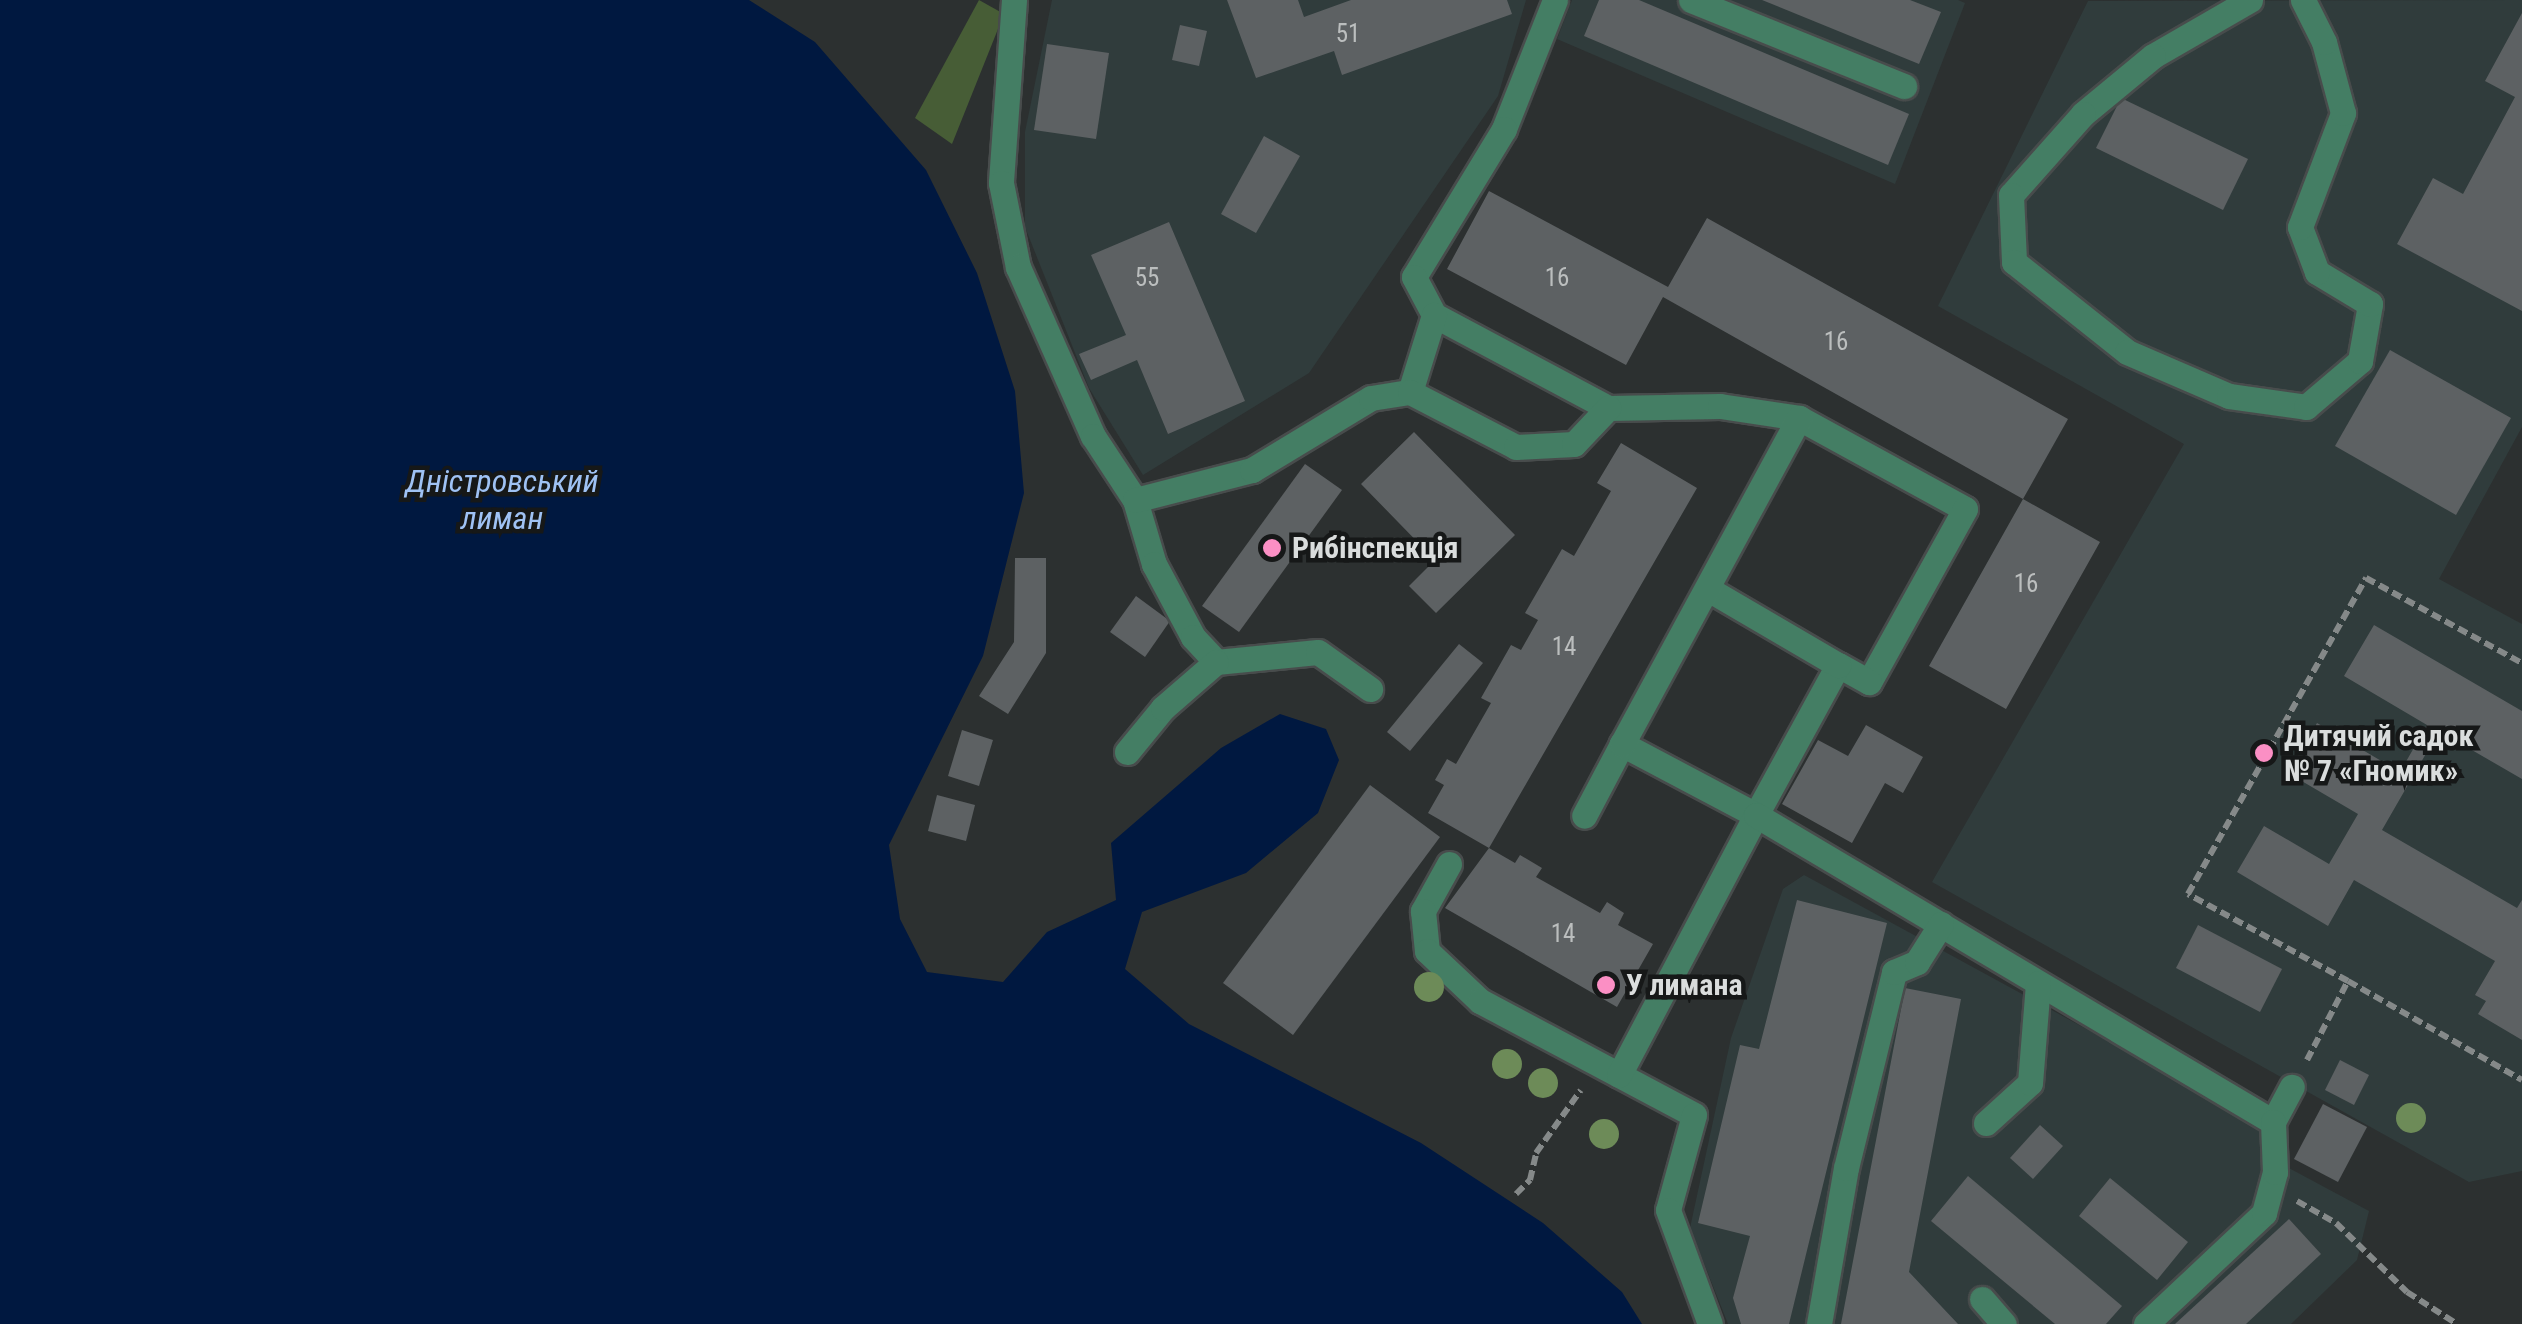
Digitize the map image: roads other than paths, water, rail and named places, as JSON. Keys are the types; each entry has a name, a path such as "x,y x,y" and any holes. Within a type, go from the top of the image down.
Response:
{"street":[{"path":"1014,0 1001,183 1018,267 1093,436 1135,500 1154,564 1194,637 1216,662"},
{"path":"1556,0 1504,128 1414,277 1434,315 1608,408 1720,406 1799,418 1965,509 1869,682 1708,589"},
{"path":"1691,0 1904,86"},
{"path":"2250,0 2153,56 2083,114 2011,195 2014,262 2128,352 2229,396 2306,407 2360,362 2370,304 2316,272 2300,227 2343,113 2324,42 2302,0"},
{"path":"1410,392 1434,315"},
{"path":"1135,500 1252,470 1371,398 1410,392 1516,447 1574,444 1608,408"},
{"path":"1584,816 1799,418"},
{"path":"1127,752 1163,708 1216,662 1318,652 1370,688"},
{"path":"1610,1070 1838,665"},
{"path":"1622,744 1756,815 2273,1122"},
{"path":"1449,864 1423,910 1428,951 1480,1001 1694,1115 1668,1210 1710,1324"},
{"path":"1819,1324 1846,1168 1894,972 1917,962 1942,924"},
{"path":"1986,1123 2030,1083 2038,982"},
{"path":"2146,1324 2264,1212 2271,1187 2273,1122 2292,1088"},
{"path":"1982,1298 2004,1324"}],"water":[{"name":"Дністровський лиман","path":"0,0 749,0 815,42 926,170 977,273 1015,391 1024,493 983,656 889,845 900,919 927,972 1003,982 1047,932 1116,900 1111,843 1221,748 1280,714 1326,729 1339,760 1318,813 1246,873 1142,912 1125,969 1189,1024 1421,1143 1543,1223 1622,1292 1642,1324 0,1324"}],"place":[{"name":"Рибінспекція","path":"1272,548"},
{"name":"Дитячий садок № 7 «Гномик»","path":"2264,753"},
{"name":"У лимана","path":"1606,985"}]}
